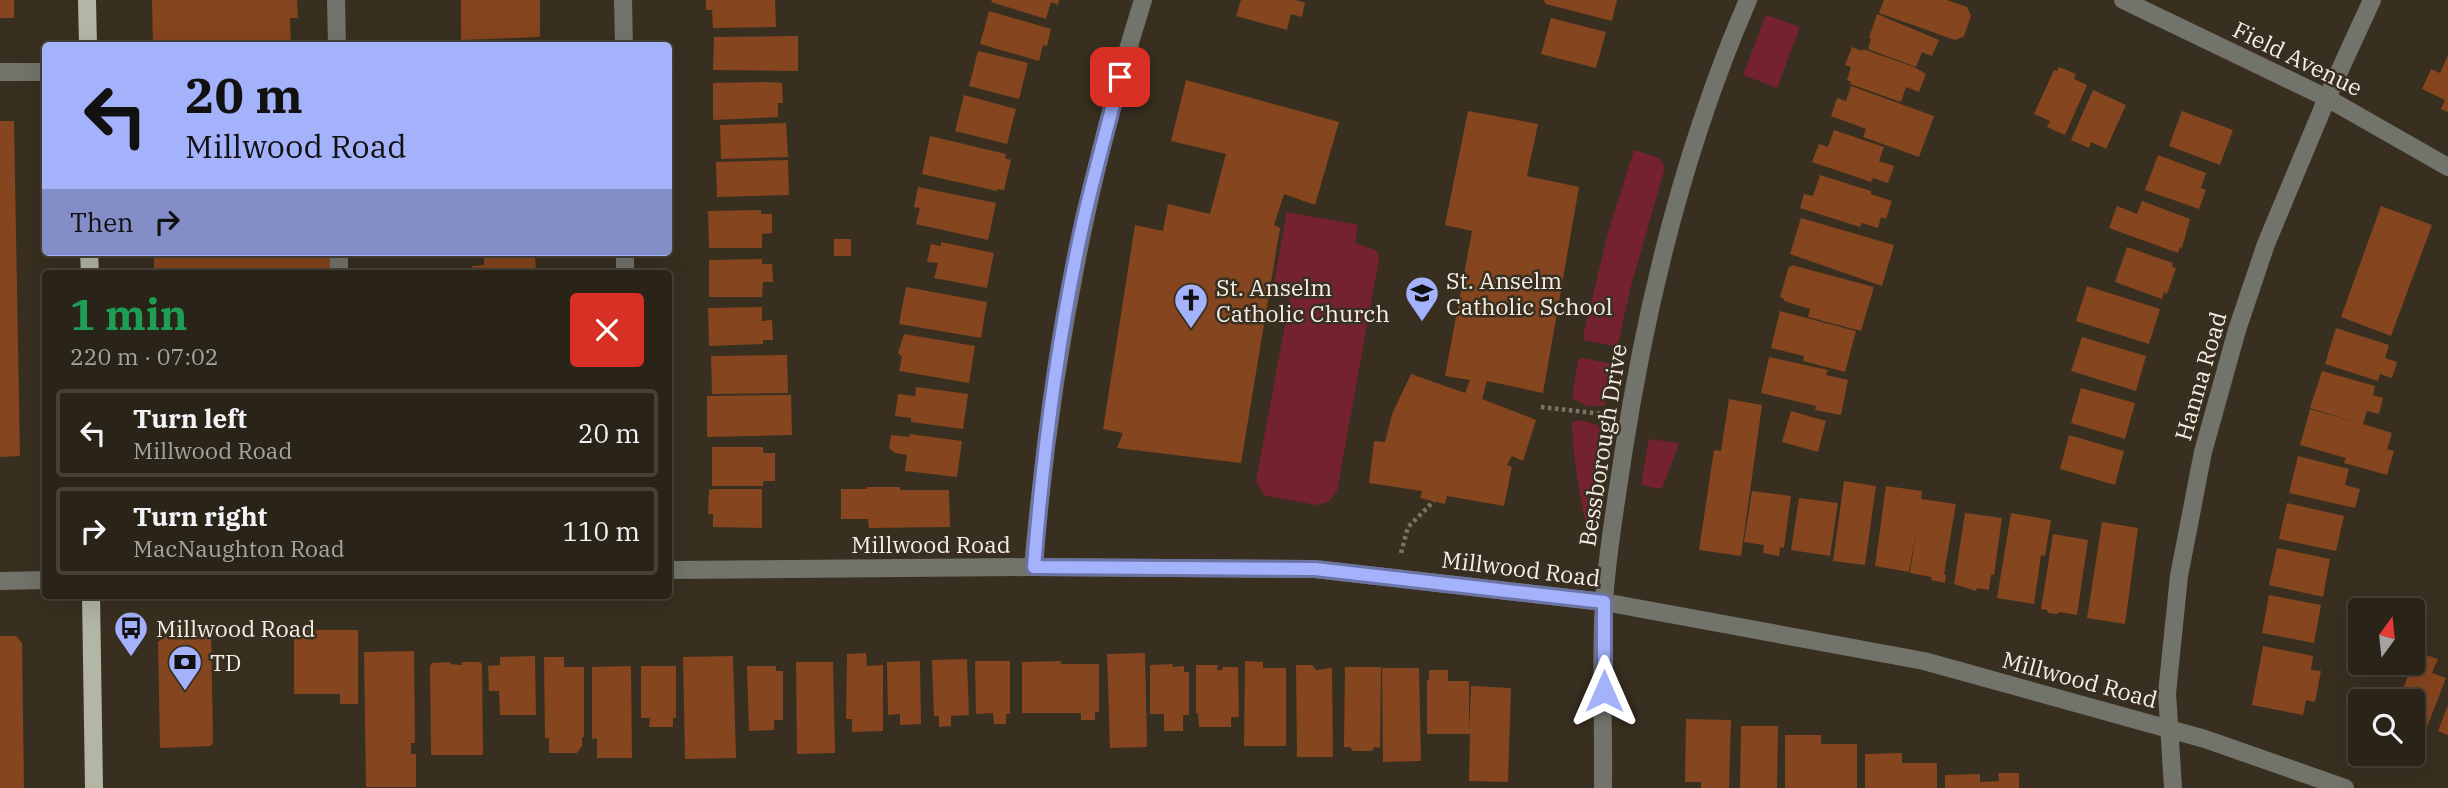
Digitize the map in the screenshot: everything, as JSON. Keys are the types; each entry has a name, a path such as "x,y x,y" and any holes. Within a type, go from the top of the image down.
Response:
{"main road":[{"path":"87,0 88,42"},
{"path":"91,599 93,788"}],"street":[{"path":"336,0 337,42"},
{"path":"623,0 624,42"},
{"path":"1034,567 1047,434 1081,236 1126,53 1143,0"},
{"name":"Bessborough Drive","path":"1603,788 1604,602 1629,417 1645,332 1681,182 1729,45 1748,0"},
{"name":"Field Avenue","path":"2123,0 2327,98 2448,167"},
{"name":"Hanna Road","path":"2173,788 2166,693 2179,576 2203,452 2237,330 2266,244 2327,98 2372,0"},
{"path":"0,72 42,72"},
{"name":"Millwood Road","path":"672,570 1034,567 1315,569 1604,602 1924,661 2205,739 2344,788"},
{"path":"0,581 42,580"}],"path":[{"path":"1541,407 1629,417"},
{"path":"1401,553 1408,527 1434,501"}],"shaded area":[{"path":"1766,15 1800,27 1777,88 1743,75"},
{"path":"1634,150 1659,158 1665,167 1630,290 1618,344 1613,346 1584,340 1583,336 1608,233"},
{"path":"1287,212 1358,225 1355,243 1376,250 1379,259 1337,491 1329,502 1316,505 1264,495 1256,481 1292,287 1274,283"},
{"path":"1582,358 1609,363 1614,367 1605,406 1587,406 1572,398 1578,360"},
{"path":"1581,420 1603,427 1588,534 1577,478 1572,422"},
{"path":"1649,439 1679,443 1662,489 1641,485"}],"building":[{"path":"0,0 14,0 14,18 0,18"},
{"path":"152,0 297,0 298,18 290,18 291,42 153,42"},
{"path":"461,0 540,0 540,37 461,40"},
{"path":"706,0 775,0 776,27 713,28 712,10 706,10"},
{"path":"1059,0 1058,5 1051,2 1046,19 991,2"},
{"path":"1241,0 1296,0 1305,3 1302,17 1291,14 1287,30 1236,16"},
{"path":"1543,0 1617,0 1612,21 1546,4"},
{"path":"1884,0 1947,0 1967,7 1971,16 1964,36 1955,40 1879,13"},
{"path":"989,11 1051,29 1047,46 1043,45 1039,61 980,44"},
{"path":"1877,14 1939,40 1932,56 1922,52 1916,67 1868,49"},
{"path":"1551,18 1606,32 1596,68 1541,54"},
{"path":"798,36 798,71 713,70 714,37"},
{"path":"1852,47 1914,67 1926,74 1919,92 1906,87 1901,102 1850,84 1847,80 1851,67 1845,65"},
{"path":"978,51 1028,63 1019,99 969,86"},
{"path":"2448,55 2448,112 2441,109 2445,100 2422,89 2431,69 2440,73"},
{"path":"2059,67 2076,74 2074,79 2087,85 2065,135 2047,127 2050,121 2034,114 2054,70 2057,71"},
{"name":"St. Anselm Catholic Church","path":"1186,80 1339,122 1315,205 1284,194 1274,225 1280,228 1241,463 1117,448 1123,433 1103,429 1135,225 1163,231 1168,204 1210,214 1226,154 1171,141"},
{"path":"713,83 782,83 783,103 778,103 778,117 713,120"},
{"path":"1851,86 1934,116 1919,157 1863,137 1866,129 1831,116 1837,98 1846,101"},
{"path":"2093,90 2126,105 2106,149 2091,142 2089,148 2071,140"},
{"path":"964,95 1016,109 1007,144 955,131"},
{"path":"1468,111 1538,124 1527,176 1579,187 1543,393 1487,381 1482,399 1536,420 1523,461 1512,456 1507,465 1512,467 1504,506 1447,496 1445,504 1420,498 1422,491 1369,483 1374,441 1385,442 1392,414 1411,374 1465,393 1470,380 1445,376 1472,231 1445,225"},
{"path":"2182,111 2233,130 2220,165 2169,146"},
{"path":"0,121 14,121 20,456 0,457"},
{"path":"786,123 788,157 721,159 720,125"},
{"path":"1834,130 1884,147 1879,161 1894,166 1888,183 1873,178 1871,182 1812,162 1819,144 1828,147"},
{"path":"930,136 1006,154 1005,158 1011,160 1004,190 997,191 922,174"},
{"path":"2158,155 2206,173 2201,188 2206,190 2199,209 2145,190"},
{"path":"788,160 789,195 717,197 716,162"},
{"path":"1820,175 1871,191 1871,194 1892,201 1886,219 1881,217 1878,228 1862,223 1860,227 1800,208 1804,194 1813,196"},
{"path":"918,187 996,203 988,240 916,224 920,208 914,207"},
{"path":"2142,201 2190,219 2182,248 2180,247 2178,253 2109,228 2117,206 2137,214"},
{"path":"2381,206 2432,225 2391,336 2341,317"},
{"path":"761,210 761,214 772,214 772,233 762,234 762,248 709,248 708,211"},
{"path":"1801,218 1894,245 1882,286 1790,254"},
{"path":"834,239 851,239 851,256 834,256"},
{"path":"941,242 994,253 987,288 934,278 938,263 927,262 931,244 941,246"},
{"path":"2127,247 2173,263 2172,267 2176,268 2167,294 2164,292 2162,299 2115,282"},
{"path":"154,256 331,256 332,270 154,270"},
{"path":"484,256 535,256 536,270 472,270 472,266 484,265"},
{"path":"762,259 762,264 772,264 773,282 763,282 762,297 709,297 709,260"},
{"path":"1789,266 1874,287 1861,331 1808,317 1810,309 1784,301 1780,297"},
{"path":"2087,286 2160,309 2149,344 2076,321"},
{"path":"906,287 987,302 981,338 899,324"},
{"path":"762,307 762,321 772,320 773,340 763,340 763,344 709,346 708,308"},
{"path":"1780,311 1856,331 1845,372 1803,361 1804,356 1771,348"},
{"path":"2336,328 2389,345 2385,358 2397,362 2392,378 2380,374 2378,381 2325,364"},
{"path":"904,334 975,346 969,383 899,371 902,357 898,353"},
{"path":"2082,337 2146,356 2136,391 2071,371"},
{"path":"787,355 788,393 712,394 711,356"},
{"path":"1769,357 1828,370 1826,375 1848,380 1841,415 1761,393"},
{"path":"2322,371 2375,386 2373,395 2383,398 2379,414 2367,411 2363,424 2392,433 2387,449 2394,451 2387,475 2344,463 2346,458 2300,445 2310,409 2355,422 2310,408"},
{"path":"916,387 968,394 963,429 911,422 911,418 895,416 898,394 915,396"},
{"path":"2081,388 2135,403 2125,439 2071,423"},
{"path":"791,395 792,435 707,437 707,396"},
{"path":"1729,399 1762,405 1741,556 1699,550 1714,450 1721,451"},
{"path":"1791,411 1826,421 1818,452 1782,442"},
{"path":"910,434 962,441 957,477 905,471 907,455 895,453 889,448 891,435 909,437"},
{"path":"2069,435 2124,451 2115,485 2060,469"},
{"path":"712,447 763,447 763,453 775,453 775,481 763,481 763,486 712,486"},
{"path":"2298,456 2349,469 2345,485 2360,489 2355,508 2289,493"},
{"path":"1844,481 1876,486 1865,565 1833,561"},
{"path":"1886,486 1922,491 1921,499 1956,504 1944,574 1945,583 1931,580 1932,577 1910,573 1916,533 1909,572 1875,566"},
{"path":"867,487 949,490 950,527 869,528 868,519 841,519 841,489"},
{"path":"762,489 762,528 713,527 713,514 708,514 709,490"},
{"path":"1752,491 1791,496 1784,548 1780,547 1779,556 1763,553 1764,545 1744,542"},
{"path":"1799,498 1838,503 1830,556 1791,550"},
{"path":"2287,503 2344,516 2336,551 2279,539"},
{"path":"1965,513 2002,518 1994,575 1991,575 1989,590 1977,588 1976,591 1954,584"},
{"path":"2011,513 2051,520 2045,556 2041,555 2034,604 1997,598"},
{"path":"2102,522 2138,528 2125,624 2087,618"},
{"path":"2053,534 2088,540 2077,615 2048,613 2047,610 2041,609"},
{"path":"2277,548 2330,559 2323,597 2269,585"},
{"path":"2269,595 2321,605 2314,643 2262,633"},
{"name":"TD","path":"211,626 213,742 211,746 160,748 158,642 173,628"},
{"path":"294,630 358,630 358,704 340,704 340,694 294,694"},
{"path":"0,636 16,636 22,643 24,788 0,788"},
{"path":"2263,646 2313,656 2311,670 2321,671 2315,702 2306,700 2303,715 2252,705"},
{"path":"414,651 415,743 411,743 411,754 416,754 416,787 366,787 364,652"},
{"path":"866,653 867,666 883,665 883,731 852,732 852,719 846,719 847,654"},
{"path":"1145,653 1147,747 1110,748 1107,654"},
{"path":"2426,655 2438,659 2432,673 2446,678 2427,727 2425,689 2403,689 2408,676 2426,676"},
{"path":"535,656 536,715 500,715 499,691 489,691 488,666 500,665 500,657"},
{"path":"733,656 736,758 685,759 683,657"},
{"path":"544,657 564,657 564,667 584,667 584,737 577,753 549,753 549,738 545,738"},
{"path":"967,659 969,715 951,716 951,726 939,727 939,716 934,716 932,660"},
{"path":"920,661 921,724 900,725 900,714 888,715 887,662"},
{"path":"975,661 1010,661 1010,714 1006,714 1006,724 994,724 993,713 976,714"},
{"path":"1061,661 1061,664 1099,664 1099,712 1095,712 1095,720 1081,720 1081,713 1022,713 1022,662"},
{"path":"1245,661 1263,662 1263,668 1286,668 1286,746 1244,746"},
{"path":"450,662 462,665 462,662 482,664 483,755 431,755 430,666 432,663"},
{"path":"796,662 833,662 835,753 797,754"},
{"path":"1173,664 1172,667 1184,666 1184,672 1189,672 1189,715 1183,715 1183,731 1164,731 1164,714 1150,714 1150,665"},
{"path":"1196,665 1218,665 1217,670 1222,670 1223,667 1238,667 1239,717 1231,717 1231,727 1199,727 1196,713"},
{"path":"1296,665 1312,665 1316,670 1332,668 1333,757 1297,757"},
{"path":"631,666 632,758 597,758 597,738 592,739 592,667"},
{"path":"641,666 676,666 676,718 673,718 673,727 649,727 650,718 641,718"},
{"path":"747,666 776,666 776,671 783,671 783,720 774,720 774,730 749,731"},
{"path":"1345,667 1381,667 1380,748 1353,751 1350,747 1344,747"},
{"path":"1382,668 1419,668 1421,761 1383,762"},
{"path":"1429,670 1448,670 1448,681 1469,681 1469,731 1471,686 1511,688 1508,782 1469,781 1470,734 1427,734"},
{"path":"2448,705 2448,735 2438,731"},
{"path":"1686,719 1731,720 1729,788 1701,788 1701,782 1685,782"},
{"path":"1741,726 1778,726 1777,788 1740,788"},
{"path":"1785,735 1821,735 1821,744 1857,744 1857,788 1785,788"},
{"path":"1902,753 1902,763 1937,763 1937,788 1865,788 1865,754"},
{"path":"1998,773 2019,773 2019,788 1945,788 1945,775 1980,774 1980,782 1999,781"}],"place":[{"name":"St. Anselm Catholic School","path":"1422,323"},
{"name":"St. Anselm Catholic Church","path":"1191,330"},
{"name":"Millwood Road","path":"131,658"},
{"name":"TD","path":"185,692"}],"route":[{"path":"1120,77 1083,223 1062,335 1047,434 1034,567 1315,569 1604,602 1604,691"}]}
